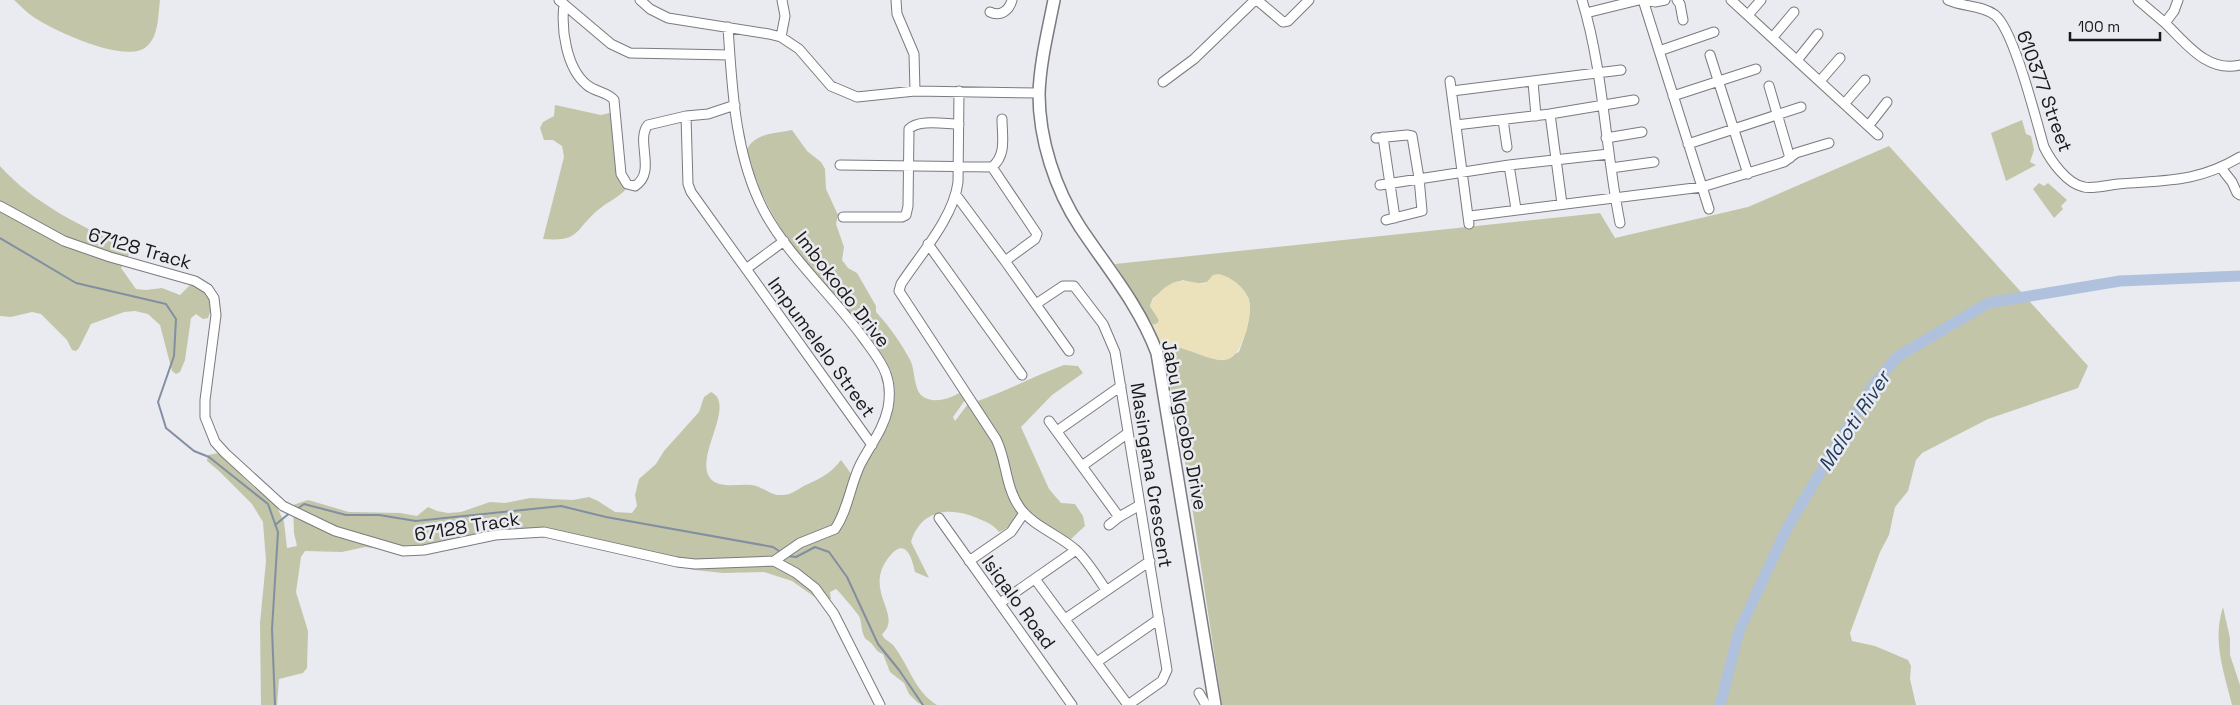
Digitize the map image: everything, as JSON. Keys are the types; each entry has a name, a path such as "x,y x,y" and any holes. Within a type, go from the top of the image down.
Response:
{"main road":[{"name":"Jabu Ngcobo Drive","path":"1054,0 1045,46 1039,93 1047,149 1060,188 1080,226 1137,308 1148,328 1157,353 1197,584 1215,705"}],"street":[{"path":"640,0 650,9 668,18 781,37 808,58 831,86 847,94 864,97 915,91 1039,93"},
{"path":"781,37 784,16 782,0"},
{"path":"896,0 898,14 914,54 915,91"},
{"path":"990,12 998,14 1004,12 1011,5 1012,0"},
{"path":"1163,82 1194,59 1256,0 1283,22 1288,21 1305,1"},
{"path":"1582,0 1595,49 1606,138 1620,223"},
{"path":"1586,12 1639,0"},
{"path":"1665,0 1655,2 1644,0 1709,210"},
{"path":"1677,0 1680,4 1683,20"},
{"path":"1731,0 1869,124 1878,135"},
{"path":"1748,16 1761,0"},
{"name":"610377 Street","path":"1948,0 1986,10 2000,20 2012,40 2049,158 2061,172 2083,187 2179,180 2195,177 2221,168"},
{"path":"2138,0 2188,46 2208,61 2226,66 2240,65"},
{"path":"2165,23 2174,11 2178,0"},
{"path":"562,2 611,44 630,53 730,55"},
{"path":"562,2 567,51 572,66 586,85 611,96 614,100 622,174 624,182 629,186 635,186 643,178 646,127 651,123 708,114 735,106"},
{"path":"1773,37 1794,12"},
{"name":"Imbokodo Drive","path":"728,27 735,106 744,155 753,187 764,211 784,241 852,323 886,374 889,396 888,408 879,435 860,464 843,513 835,528 800,542 774,560"},
{"path":"1659,51 1714,32"},
{"path":"1798,59 1818,34"},
{"path":"1710,55 1748,174"},
{"path":"1820,81 1840,58"},
{"path":"1673,96 1756,69"},
{"path":"1452,91 1621,70"},
{"path":"1845,103 1864,80"},
{"path":"1450,81 1464,171 1469,220 1516,209 1615,199 1702,187 1748,174 1790,158 1796,153 1829,143"},
{"path":"1533,82 1536,116"},
{"path":"1769,86 1790,158"},
{"path":"959,91 956,195 945,219 900,284 899,291 996,439 1003,457 1011,494 1024,513 1076,550 1106,590"},
{"path":"1456,125 1602,107 1634,100"},
{"path":"1869,124 1887,102"},
{"path":"1688,144 1801,107"},
{"path":"1550,114 1558,160 1562,204"},
{"name":"Impumelelo Street","path":"686,116 689,188 872,445"},
{"path":"840,165 992,167 1000,160 1002,154 1002,119"},
{"path":"1503,120 1507,147"},
{"path":"843,217 902,217 906,215 908,206 908,131 911,127 920,124 959,124"},
{"path":"1606,138 1642,132"},
{"path":"1412,136 1420,178 1423,210 1420,213 1390,219 1390,183 1379,138 1412,136"},
{"path":"1380,185 1464,171 1609,154"},
{"path":"2240,157 2221,168 2240,195"},
{"path":"1611,168 1654,162"},
{"path":"1509,165 1516,209"},
{"path":"992,167 1037,234 1035,239 1006,261"},
{"path":"956,195 1006,261 1069,351"},
{"name":"67128 Track","path":"0,206 64,242 195,281 208,289 216,306 205,400 205,417 209,430 225,453 260,487 283,506 309,520 360,540 403,551 424,550 495,535 544,532 677,562 695,564 774,560"},
{"name":"Impumelelo Street","path":"746,269 784,241"},
{"path":"928,244 1022,374"},
{"name":"Masingana Crescent","path":"1036,304 1064,286 1071,285 1077,289 1103,324 1111,340 1121,386 1150,561 1166,673 1162,681 1128,705"},
{"path":"1057,430 1121,386"},
{"path":"1049,421 1119,517"},
{"path":"1082,466 1128,433"},
{"path":"1109,525 1140,505"},
{"path":"969,561 1011,532 1024,513"},
{"name":"Isiqalo Road","path":"939,518 1072,705"},
{"path":"1000,603 1076,550"},
{"path":"774,560 804,578 826,601 880,705"},
{"path":"1066,619 1150,561"},
{"path":"1035,579 1128,705"},
{"path":"1097,662 1159,619"},
{"path":"1199,692 1206,705"}],"green space":[{"path":"14,0 160,0 156,32 150,43 136,51 123,51 90,44 45,24 32,16"},
{"path":"555,105 601,115 613,112 619,178 622,186 626,189 590,217 576,233 564,239 543,239 564,157 562,146 553,140 544,140 540,128 543,122 554,116"},
{"path":"2022,120 2026,134 2031,136 2034,150 2030,162 2036,165 2006,181 1991,133"},
{"path":"792,130 807,151 821,162 825,169 826,189 838,215 836,224 844,247 842,260 848,268 857,273 876,306 876,312 904,349 911,362 919,392 930,400 941,400 961,392 965,400 953,417 955,421 968,404 984,426 997,450 1011,499 1021,514 1011,526 999,532 989,524 966,514 946,512 929,517 921,523 911,542 929,578 915,572 910,555 907,551 899,548 889,557 882,569 881,591 889,619 888,627 882,634 899,653 923,693 937,705 922,705 909,694 904,683 890,672 883,654 877,651 866,639 859,616 836,589 830,592 831,599 819,600 792,581 764,572 723,573 695,570 558,538 536,535 468,544 388,550 365,547 342,552 305,551 301,557 296,592 308,631 307,668 303,673 279,679 277,705 261,705 260,623 266,561 263,522 252,504 207,461 208,455 219,453 249,483 277,507 284,522 287,548 297,546 294,533 293,505 308,500 349,512 400,513 417,516 428,507 448,513 461,512 490,502 505,503 530,498 573,500 589,497 615,512 632,513 637,506 635,495 639,479 656,464 664,451 699,412 704,397 711,392 718,398 720,408 707,457 707,469 710,478 718,484 755,486 776,495 784,495 822,477 841,460 852,475 869,458 878,445 891,417 895,390 891,371 876,347 806,262 780,227 760,190 747,149 756,139 773,133"},
{"path":"1889,146 2088,366 2078,388 1988,419 1922,453 1916,460 1908,491 1895,507 1889,535 1880,552 1850,633 1852,641 1875,646 1908,660 1911,666 1910,679 1916,705 1222,705 1186,467 1162,346 1181,348 1220,360 1239,352 1249,318 1248,297 1207,282 1196,284 1183,280 1172,284 1153,298 1150,306 1159,320 1158,323 1153,325 1115,264 1600,213 1615,238 1748,207"},
{"path":"0,166 13,180 44,203 77,223 128,248 130,253 121,268 136,289 162,288 180,295 193,282 207,293 211,301 208,318 203,319 196,314 191,318 185,360 180,372 176,374 172,371 160,325 148,314 135,311 124,312 91,324 76,351 72,350 67,340 41,314 32,312 11,317 0,316"},
{"path":"2039,183 2044,186 2048,183 2067,200 2061,206 2063,209 2054,218 2033,189"},
{"path":"1064,365 1078,366 1083,373 1052,395 1021,427 1049,489 1061,503 1075,504 1083,516 1085,526 1071,539 1024,509 1016,497 1007,462 975,402"},
{"path":"2223,607 2230,638 2230,655 2240,685 2240,705 2232,705 2220,656 2219,632"}],"sand":[{"path":"1219,274 1236,282 1246,293 1250,303 1249,321 1239,349 1229,359 1218,360 1181,348 1162,346 1153,325 1158,323 1159,320 1150,306 1155,298 1162,290 1175,282 1186,281 1205,284 1213,275"}],"waterway":[{"path":"0,238 76,283 166,304 176,319 174,356 158,402 166,428 194,451 209,457 268,504 278,532 272,629 275,705"},
{"name":"Mdloti River","path":"1720,705 1739,631 1787,528 1871,388 1897,357 1988,303 2120,281 2240,276"},
{"path":"297,509 304,504 346,515 379,515 416,521 561,506 606,517 773,547 782,553"},
{"path":"275,525 291,512"},
{"path":"788,556 796,557 815,547 829,552 847,577 878,644 923,705"}]}
